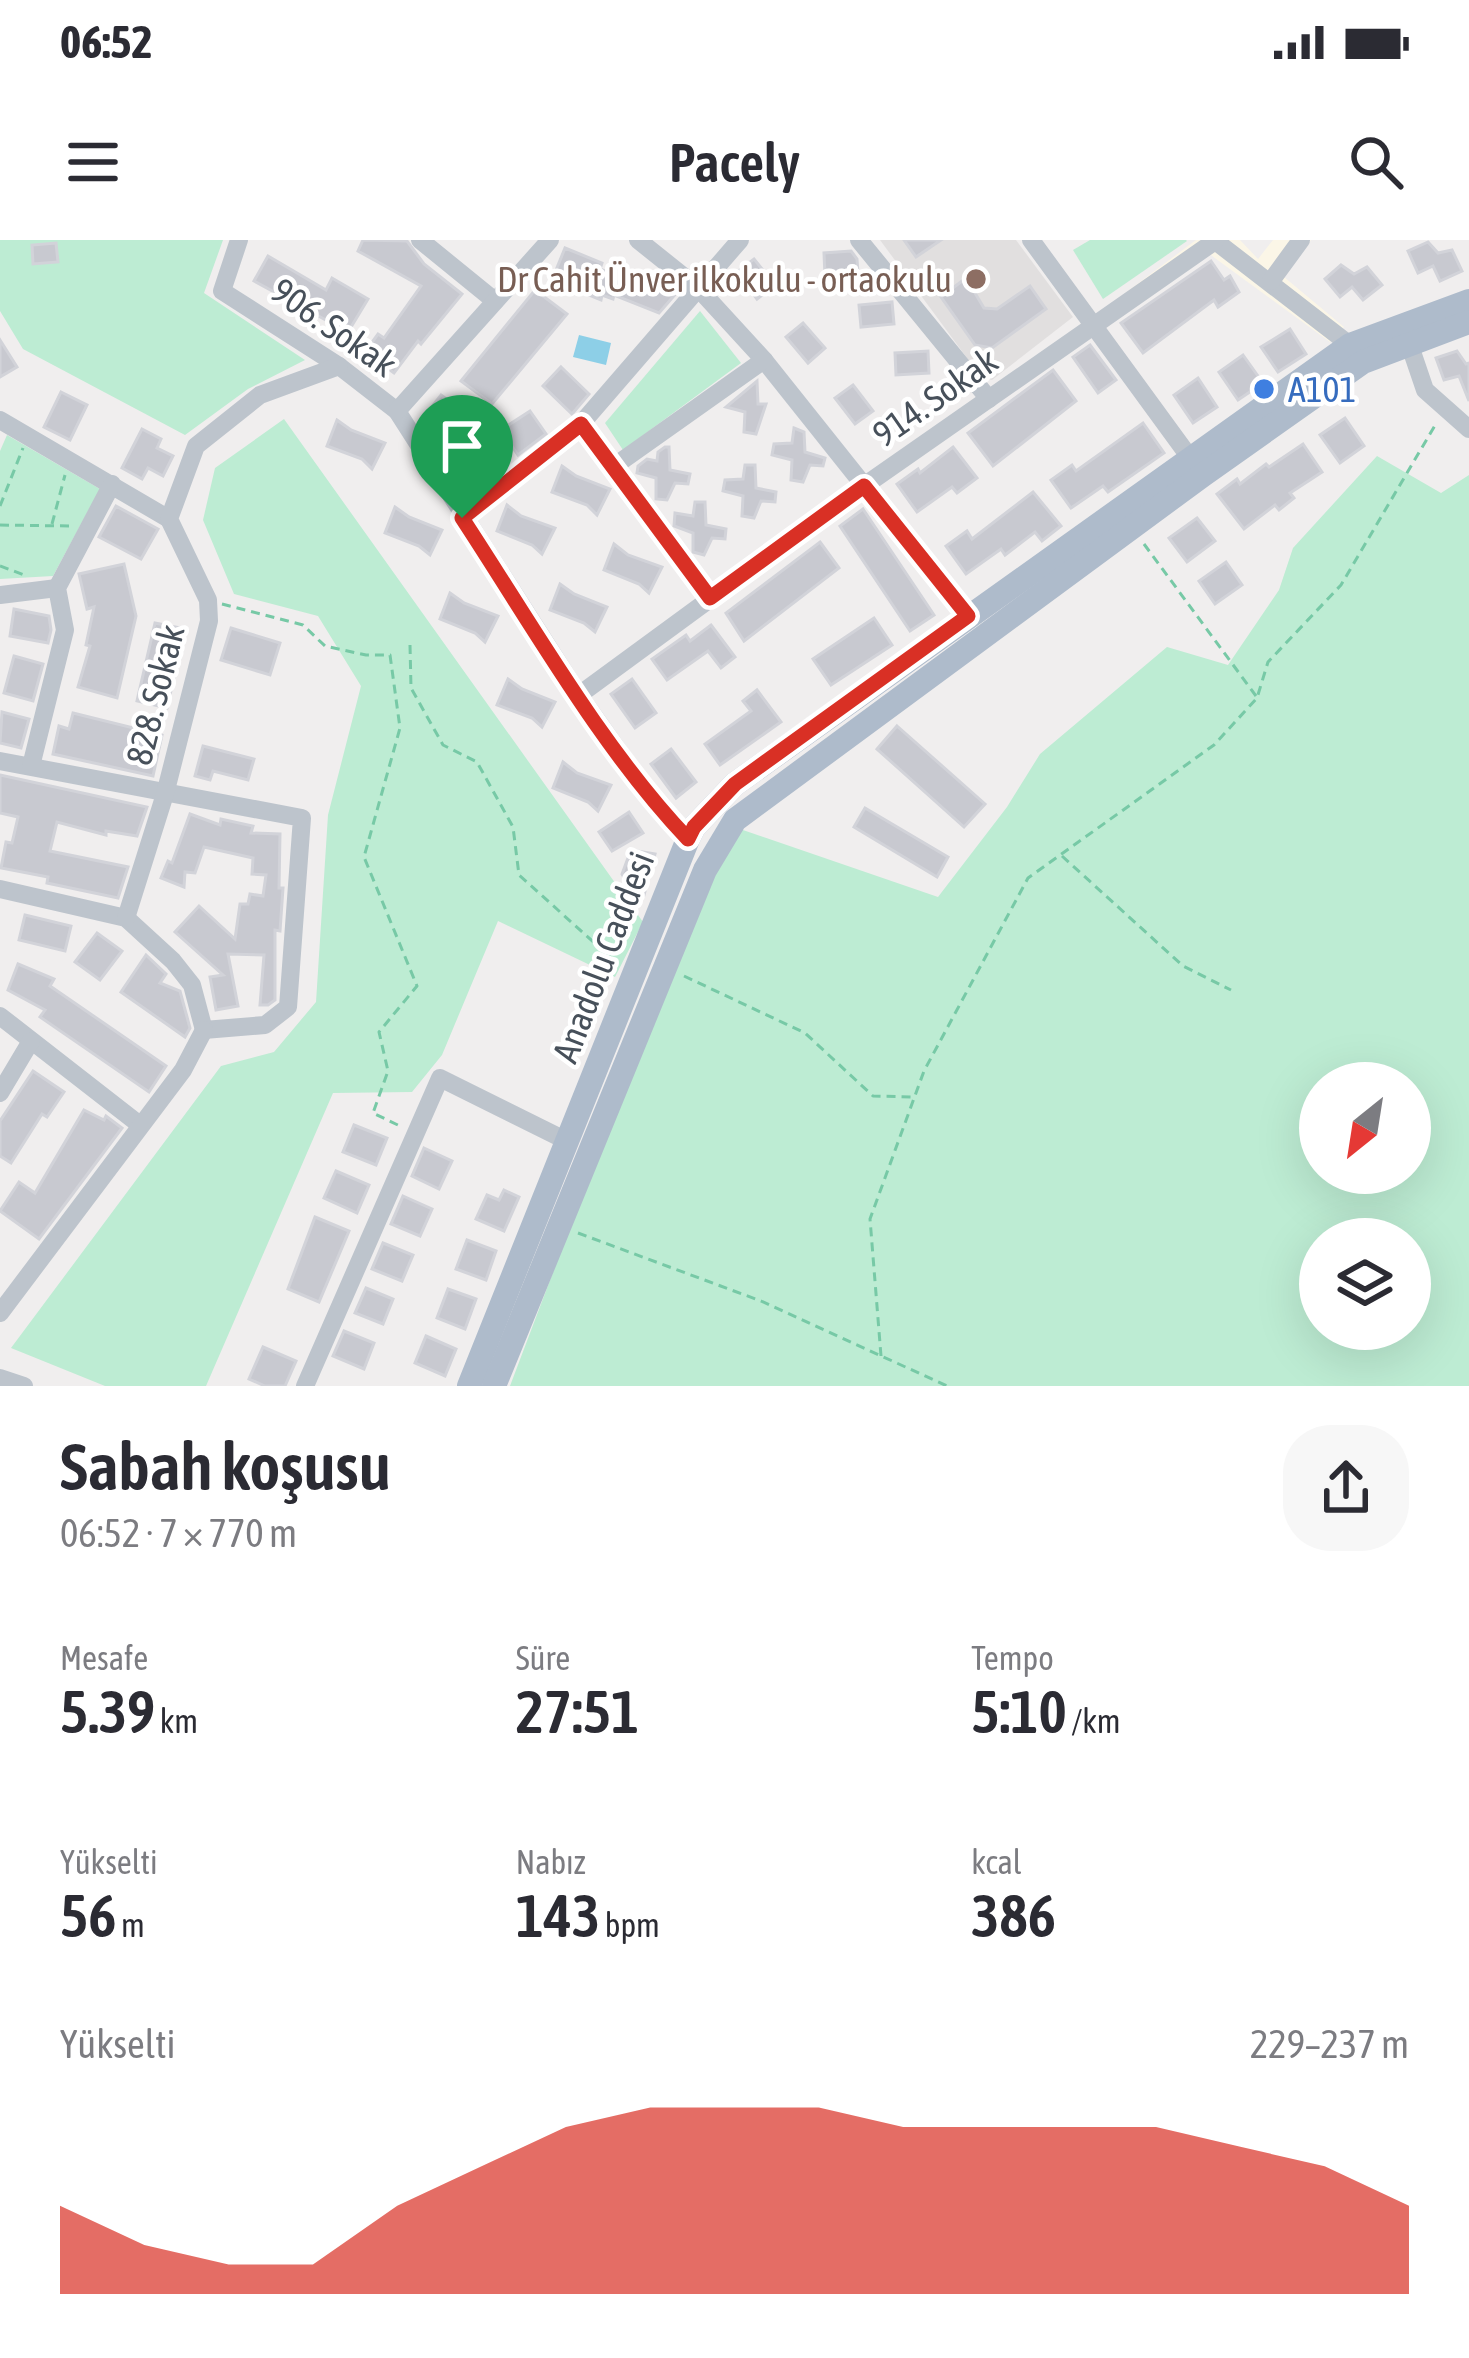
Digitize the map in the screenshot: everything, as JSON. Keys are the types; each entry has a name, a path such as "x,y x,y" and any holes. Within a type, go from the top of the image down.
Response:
{"main road":[{"name":"Anadolu Caddesi","path":"494,1386 705,870 735,820 1350,345 1469,301"},
{"name":"Anadolu Caddesi","path":"469,1386 694,827 735,784 968,616 1363,362 1469,322"}],"street":[{"name":"906. Sokak","path":"238,240 222,291 339,366 397,411 579,694 661,811 688,839"},
{"path":"420,240 495,302"},
{"path":"397,411 550,240"},
{"path":"638,240 698,288 764,360 968,616"},
{"path":"462,518 581,424 740,240"},
{"path":"859,240 989,399"},
{"path":"1031,240 1197,467"},
{"path":"1214,240 1350,345"},
{"name":"914. Sokak","path":"579,694 1214,240"},
{"path":"1270,281 1301,240"},
{"path":"1409,343 1425,390 1469,429"},
{"path":"613,467 764,360"},
{"path":"0,420 169,519 196,446 260,395 339,366"},
{"path":"581,424 710,598"},
{"path":"31,766 65,630 57,588 112,484"},
{"name":"828. Sokak","path":"126,918 165,794 209,621 208,600 169,519"},
{"path":"0,595 57,588"},
{"path":"0,761 302,818 288,1007 265,1025 204,1030"},
{"path":"0,890 126,918 193,985 204,1030 183,1070 0,1312"},
{"path":"0,1016 140,1125"},
{"path":"0,1093 31,1041"},
{"path":"304,1386 440,1078 569,1142"},
{"path":"0,1378 24,1386"}],"path":[{"path":"881,1356 870,1219 924,1071 1028,878 1214,745 1257,698 1268,662 1341,585 1444,410"},
{"path":"0,506 28,436"},
{"path":"52,526 69,460"},
{"path":"0,525 90,526"},
{"path":"1137,535 1257,698"},
{"path":"208,600 303,625 325,646 366,656 389,655 400,728 364,857 417,986 379,1032 388,1071 373,1113 416,1134"},
{"path":"410,645 411,688 443,745 477,762 513,827 519,874 633,979"},
{"path":"1061,854 1183,966 1232,990"},
{"path":"669,970 805,1033 873,1096 915,1097"},
{"path":"558,1228 761,1301 947,1386"}],"shaded area":[{"name":"Dr Cahit Ünver ilkokulu - ortaokulu","path":"880,240 1016,240 1073,317 992,380 981,377"},
{"path":"1196,240 1240,240 1258,259 1273,240 1311,240 1284,277 1344,327 1330,342 1208,253 1104,309"}],"green space":[{"path":"0,240 223,240 204,293 305,360 248,389 185,435 23,349 0,311"},
{"path":"1090,240 1187,241 1103,299 1073,250"},
{"path":"700,311 741,363 623,450 605,423"},
{"path":"284,419 643,922 615,977 498,921 442,1055 412,1092 333,1093 206,1386 105,1386 11,1348 221,1066 274,1052 316,1002 328,815 361,686 318,616 234,594 203,520 215,468"},
{"path":"7,435 100,489 53,576 0,579 0,451"},
{"path":"1377,456 1441,493 1469,475 1469,1386 510,1386 716,873 740,829 938,897 1007,807 1040,754 1167,647 1228,665 1279,590 1293,548"}],"water":[{"path":"579,335 611,343 606,365 573,357"}],"building":[{"path":"363,240 407,241 424,264 462,294 394,373 365,352 378,334 384,338 421,286 358,251"},
{"path":"904,240 941,240 916,257"},
{"path":"1428,242 1438,253 1452,250 1462,271 1440,281 1433,266 1418,273 1408,251"},
{"path":"56,243 58,262 33,264 32,245"},
{"path":"565,248 602,263 600,269 610,273 608,278 627,286 630,280 636,282 640,272 679,290 659,313 614,295 613,299 602,295 601,300 552,280"},
{"path":"851,251 858,273 825,276 824,253"},
{"path":"268,256 326,290 332,278 368,299 348,332 254,281"},
{"path":"754,259 775,285 757,299 737,272"},
{"path":"1211,261 1224,280 1230,276 1239,292 1218,307 1214,300 1143,353 1121,323"},
{"path":"1341,265 1354,274 1367,267 1382,285 1363,300 1352,287 1340,297 1325,279"},
{"path":"966,278 984,308 997,309 1030,286 1046,309 992,348 975,345 941,297"},
{"path":"535,290 567,314 492,404 461,381"},
{"path":"892,302 894,324 861,327 859,305"},
{"path":"803,323 825,348 808,363 786,337"},
{"path":"1290,329 1306,354 1278,372 1261,347"},
{"path":"0,340 17,367 0,377"},
{"path":"1090,345 1116,380 1098,393 1073,357"},
{"path":"928,351 929,373 896,375 895,353"},
{"path":"1457,351 1469,363 1469,401 1459,376 1444,380 1436,358"},
{"path":"1243,355 1263,383 1238,400 1219,372"},
{"path":"561,367 589,394 572,414 543,386"},
{"path":"1053,370 1076,401 993,466 968,433"},
{"path":"1198,378 1217,407 1193,423 1174,395"},
{"path":"757,381 758,404 766,404 756,434 744,432 745,412 726,407"},
{"path":"853,385 873,411 855,424 835,398"},
{"path":"61,392 87,405 70,440 44,427"},
{"path":"441,395 465,413 448,436 423,418"},
{"path":"530,411 546,434 518,455 501,430"},
{"path":"1345,418 1364,446 1340,463 1320,435"},
{"path":"337,420 385,443 372,469 362,459 327,446"},
{"path":"1143,423 1164,453 1108,492 1103,486 1071,508 1051,480 1072,465 1076,471"},
{"path":"794,428 804,432 805,452 825,458 823,466 810,465 803,482 791,480 792,460 772,455 774,444 792,443"},
{"path":"142,429 161,439 157,448 173,456 163,476 148,468 142,479 122,468"},
{"path":"1303,444 1322,472 1290,493 1294,498 1279,510 1275,505 1244,529 1217,494"},
{"path":"475,446 496,472 474,489 453,463"},
{"path":"669,447 670,470 690,474 688,484 675,483 667,500 656,499 656,478 637,473 647,459 657,461"},
{"path":"953,447 977,478 957,493 952,487 917,512 897,484"},
{"path":"745,465 755,465 756,488 776,492 775,502 761,501 754,518 742,516 743,496 723,491 725,480 743,479"},
{"path":"562,466 610,489 597,515 587,505 552,492"},
{"path":"1033,492 1061,526 1042,541 1035,532 1005,555 1001,549 966,574 946,546 967,531 972,539"},
{"path":"695,502 705,502 706,525 726,529 725,539 712,538 704,555 693,552 693,533 674,526 675,513 693,516"},
{"path":"507,505 521,516 555,528 542,554 497,531"},
{"path":"116,506 158,529 141,559 99,537"},
{"path":"395,507 442,530 430,555 385,533"},
{"path":"863,509 934,615 910,631 840,526"},
{"path":"1197,518 1215,541 1187,562 1169,538"},
{"path":"820,542 839,568 744,641 726,613"},
{"path":"614,544 628,555 662,567 649,593 604,570"},
{"path":"1226,562 1242,585 1215,604 1199,581"},
{"path":"124,564 136,616 117,698 78,687 90,646 86,645 94,607 87,609 79,574"},
{"path":"560,584 607,607 595,632 550,610"},
{"path":"450,593 498,616 485,642 440,619"},
{"path":"14,609 49,616 48,643 10,636"},
{"path":"874,618 892,645 831,685 813,659"},
{"path":"155,623 185,629 167,708 137,701"},
{"path":"711,625 735,657 721,668 708,651 667,680 652,659 686,635 690,641"},
{"path":"231,628 280,643 270,675 221,660"},
{"path":"14,656 43,664 33,701 4,693"},
{"path":"508,679 555,702 542,727 532,718 497,705"},
{"path":"632,679 656,713 635,728 611,694"},
{"path":"757,690 781,722 720,765 705,744 751,711 743,701"},
{"path":"2,712 29,719 21,748 0,743"},
{"path":"73,713 162,735 153,776 53,754 59,726 69,729"},
{"path":"897,726 985,804 964,827 877,749"},
{"path":"203,746 254,759 248,780 213,771 210,780 195,776"},
{"path":"671,749 696,782 676,798 651,764"},
{"path":"563,762 577,773 611,785 598,811 553,788"},
{"path":"0,775 147,807 137,836 106,831 106,835 57,822 50,851 128,867 118,898 1,868 18,817 0,813"},
{"path":"865,808 948,857 937,877 854,827"},
{"path":"629,812 643,833 612,851 599,832"},
{"path":"190,814 220,825 221,819 253,826 251,833 280,834 280,931 275,930 275,1000 268,1005 260,1005 264,955 228,954 238,1006 216,1010 210,977 223,975 175,932 199,906 235,939 240,904 248,904 250,894 263,896 266,875 252,874 253,858 204,847 195,873 185,872 184,887 161,878 168,861 172,863"},
{"path":"631,850 655,854 644,895 633,893 622,874"},
{"path":"25,915 71,926 65,951 19,940"},
{"path":"97,933 122,951 100,980 75,962"},
{"path":"146,955 166,974 160,983 180,991 190,1028 185,1037 121,992"},
{"path":"18,964 54,979 50,986 166,1066 149,1092 40,1017 45,1010 8,990"},
{"path":"33,1071 64,1092 47,1117 42,1114 11,1163 0,1156 0,1121"},
{"path":"84,1110 104,1120 106,1116 122,1128 39,1239 0,1211 19,1182 35,1193"},
{"path":"354,1125 387,1138 376,1165 343,1152"},
{"path":"424,1148 452,1161 439,1189 412,1176"},
{"path":"336,1171 369,1185 357,1213 324,1198"},
{"path":"504,1190 519,1197 504,1231 476,1219 487,1195 499,1200"},
{"path":"403,1196 432,1209 420,1236 391,1224"},
{"path":"315,1217 349,1231 319,1302 288,1289"},
{"path":"467,1240 496,1251 486,1280 456,1269"},
{"path":"383,1243 413,1255 402,1281 372,1269"},
{"path":"366,1288 393,1299 383,1324 355,1313"},
{"path":"448,1289 476,1299 465,1329 437,1318"},
{"path":"344,1331 374,1343 364,1369 333,1356"},
{"path":"426,1336 456,1349 445,1376 415,1363"},
{"path":"263,1347 296,1361 285,1386 265,1386 249,1379"}],"place":[{"name":"Dr Cahit Ünver ilkokulu - ortaokulu","path":"976,279"},
{"name":"A101","path":"1264,389"}],"route":[{"path":"581,424 710,598 864,486 968,616 735,784 688,839 661,811 462,518 581,424"}]}
